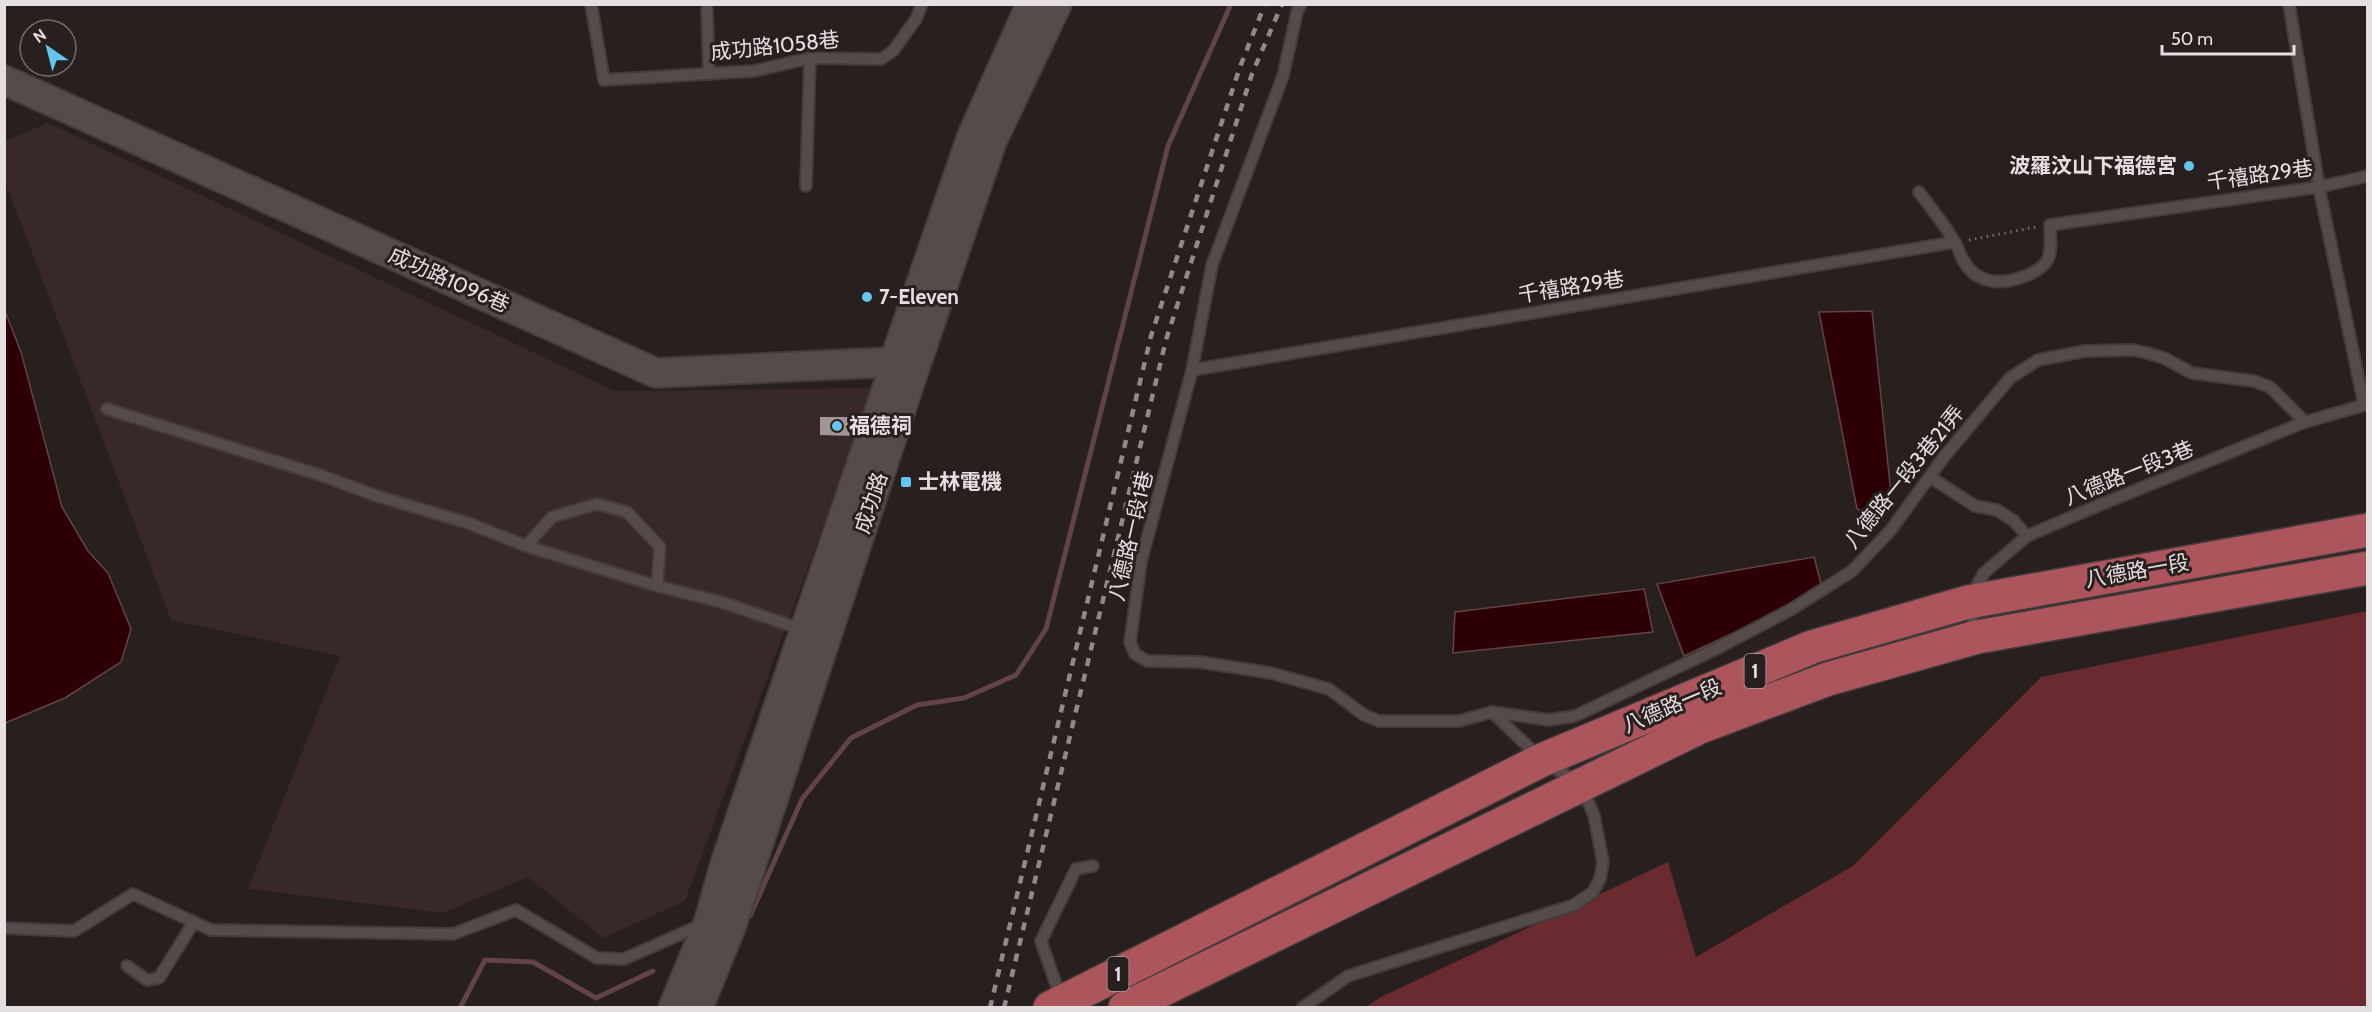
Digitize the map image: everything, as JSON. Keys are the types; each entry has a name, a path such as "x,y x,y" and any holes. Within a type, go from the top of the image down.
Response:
{"main road":[{"name":"八德路一段","path":"1056,1005 1542,760 1812,647 1968,602 2367,530"},
{"name":"八德路一段","path":"1125,1008 1580,784 1711,723 1828,679 1977,637 2367,568"}],"street":[{"name":"成功路","path":"698,1008 720,924 904,364 972,136 1031,4"},
{"name":"成功路","path":"904,364 992,141 1057,4"},
{"name":"成功路1096巷","path":"4,80 656,373 904,364"},
{"name":"成功路","path":"673,1008 720,924"}],"lane":[{"name":"成功路1058巷","path":"591,4 604,80 754,71 810,58 881,59 893,51 916,20 922,4"},
{"name":"八德路一段1巷","path":"1301,4 1297,12 1283,76 1212,265 1192,370 1141,562 1130,642 1135,654 1146,661 1200,662 1271,674 1329,689 1364,715 1379,721 1459,721 1492,712"},
{"name":"八德路一段3巷","path":"1968,602 1984,573 2027,537 2097,506 2305,422 2366,405 2319,187 2289,4"},
{"path":"707,10 709,74"},
{"path":"806,186 810,58"},
{"name":"千禧路29巷","path":"2050,225 2319,187 2367,176"},
{"path":"1919,192 1955,242 1971,272 1989,282 2013,280 2040,271 2048,262 2051,251 2050,225"},
{"name":"千禧路29巷","path":"1192,370 1955,242"},
{"name":"八德路一段3巷21弄","path":"1492,712 1549,720 1575,716 1714,650 1792,609 1852,571 1890,531 1944,457 2010,378 2038,360 2085,351 2133,350 2164,358 2192,373 2254,381 2270,387 2305,422"},
{"path":"107,409 468,523 526,546 657,586 722,602 817,634"},
{"path":"1930,477 1975,506 1996,510 2014,521 2027,537"},
{"path":"526,546 552,517 597,504 627,512 660,547 657,586"},
{"path":"1968,602 1977,637"},
{"path":"1302,1008 1348,976 1574,905 1593,892 1600,879 1603,862 1594,814 1580,784 1542,760 1492,712"},
{"path":"1056,1005 1041,941 1076,869 1093,866"},
{"path":"4,928 74,931 133,894 211,930 453,934 516,910 597,958 624,959 720,924"},
{"path":"127,966 147,980 159,978 194,922"}],"path":[{"path":"1955,242 2050,225"}],"shaded area":[{"path":"48,123 615,391 874,388 685,901 603,938 528,877 443,913 248,889 340,656 171,620 5,181 5,141"},
{"path":"5,311 21,352 62,507 88,551 108,573 131,629 121,662 65,698 5,723"},
{"path":"1872,311 1891,494 1873,516 1857,509 1819,312"},
{"path":"1814,557 1823,591 1684,656 1657,584"},
{"path":"1644,589 1653,632 1453,653 1455,612"},
{"path":"2367,611 2367,1007 1364,1008 1381,997 1668,862 1696,957 1853,866 2041,677"}],"building":[{"name":"福德祠","path":"820,417 855,417 854,436 820,435"}],"waterway":[{"path":"750,916 802,799 851,738 917,705 964,698 1016,675 1046,629 1168,146 1231,4"},
{"path":"460,1008 485,960 533,962 596,998 653,971"}],"railway":[{"path":"990,1008 1151,336 1240,67 1265,4"},
{"path":"1004,1008 1166,340 1252,74 1282,4"}],"place":[{"name":"波羅汶山下福德宮","path":"2189,166"},
{"name":"7-Eleven","path":"867,297"},
{"name":"福德祠","path":"837,426"},
{"name":"士林電機","path":"906,482"}]}
